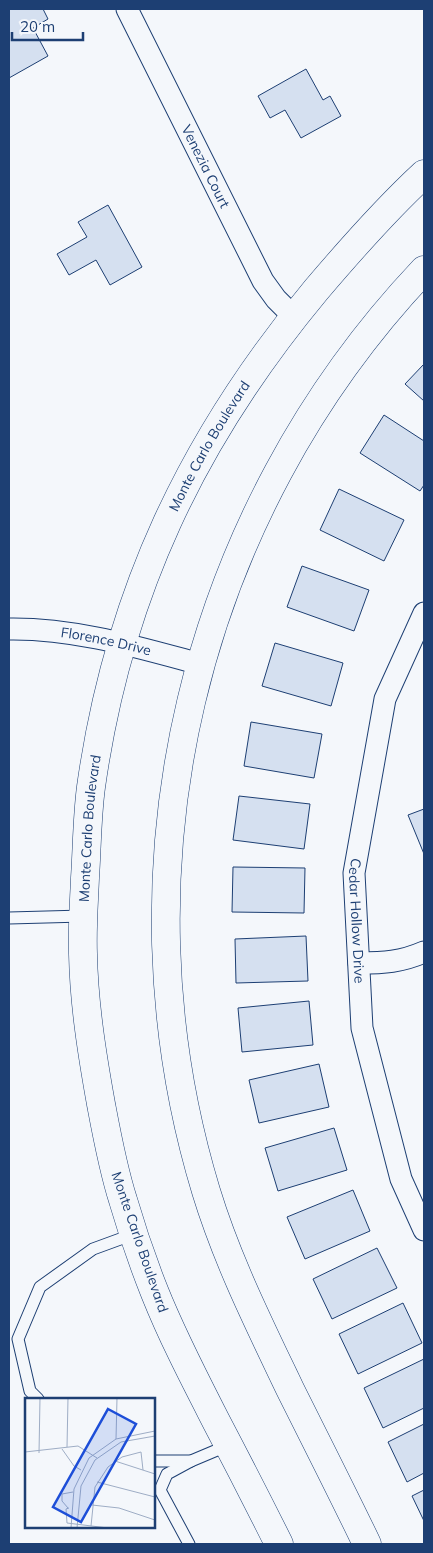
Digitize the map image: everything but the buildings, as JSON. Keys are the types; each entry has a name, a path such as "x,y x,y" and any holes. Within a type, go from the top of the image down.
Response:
{"main road":[{"name":"Monte Carlo Boulevard","path":"279,1544 174,1338 154,1291 134,1234 109,1146 92,1048 84,983 83,916 91,791 101,729 121,643 146,570 165,524 187,479 239,392 294,317 370,228 424,174"},
{"path":"367,1544 249,1304 216,1223 195,1151 184,1106 170,1020 167,974 167,846 179,756 187,714 200,664 238,556 276,474 323,396 347,360 379,320 424,270"}],"street":[{"name":"Venezia Court","path":"127,9 263,280 276,299 294,317"},
{"name":"Cedar Hollow Drive","path":"424,612 385,700 354,873 362,1028 401,1179 424,1230"},
{"name":"Florence Drive","path":"9,629 53,630 121,643 200,664"},
{"path":"359,964 391,963 424,952"}],"lane":[{"path":"9,918 83,916"},
{"path":"37,1398 30,1391 18,1338 40,1287 93,1249 134,1234"},
{"path":"189,1544 160,1490 167,1474 191,1461 229,1445"},
{"path":"155,1461 191,1461"}]}
